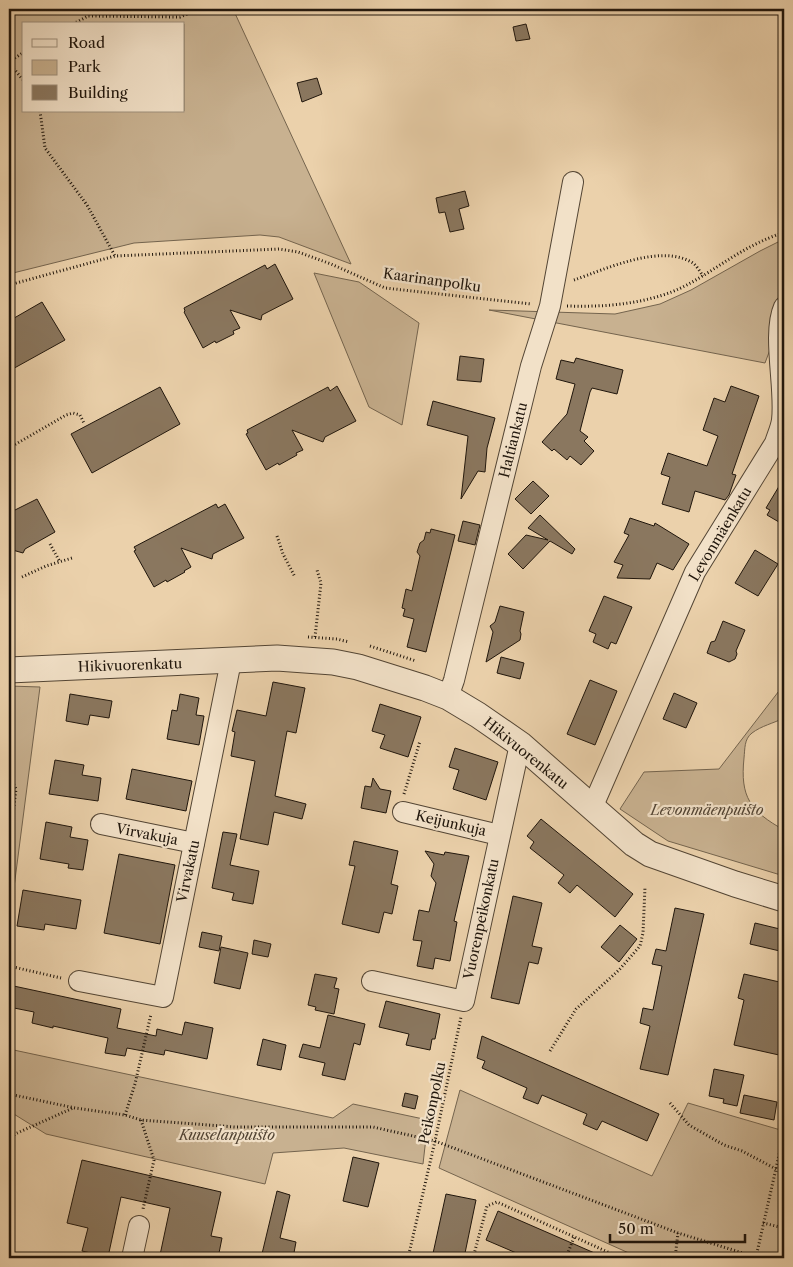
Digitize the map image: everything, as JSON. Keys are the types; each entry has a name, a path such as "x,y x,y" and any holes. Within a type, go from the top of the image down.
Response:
{"street":[{"name":"Haltiankatu","path":"448,697 454,680 531,366 552,296 573,182"},
{"name":"Levonmäenkatu","path":"592,808 695,572 775,443 782,421 780,335 784,307"},
{"name":"Hikivuorenkatu","path":"9,670 277,658 333,662 397,678 448,697 520,744 634,844 650,854 784,899"},
{"name":"Virvakatu","path":"155,996 162,997 231,661"},
{"name":"Vuorenpeikonkatu","path":"464,1001 520,744"},
{"name":"Keijunkuja","path":"403,812 499,835"},
{"name":"Virvakuja","path":"101,824 194,843"},
{"path":"79,981 155,996"},
{"path":"372,981 464,1001"},
{"path":"132,1258 139,1226"}],"path":[{"path":"77,22 88,16 180,17 202,9"},
{"path":"22,53 9,62 22,78"},
{"path":"40,112 45,148 87,205 115,256"},
{"name":"Kaarinanpolku","path":"9,285 115,256 279,249 298,252 331,264 385,288 426,294 552,296 603,307 636,302 667,294 702,276 753,245 784,232"},
{"path":"552,296 625,263 658,255 680,257 695,264 702,276"},
{"path":"9,448 66,414 80,415 84,423"},
{"path":"277,536 283,554 296,578"},
{"path":"50,544 60,562"},
{"path":"22,577 72,558"},
{"path":"315,637 321,583 317,570"},
{"path":"305,637 337,639 356,643"},
{"path":"365,645 419,662"},
{"path":"403,812 404,790 420,741"},
{"path":"9,775 16,789 9,846"},
{"path":"550,1051 576,1009 618,970 640,946 643,933 645,886"},
{"path":"9,966 79,981"},
{"path":"125,1115 135,1084 155,996"},
{"name":"Peikonpolku","path":"408,1258 464,1001"},
{"path":"9,1094 75,1108 125,1115 142,1120 235,1127 373,1127 435,1141 678,1233 757,1258 784,1132"},
{"path":"670,1103 689,1124 724,1145 742,1151 784,1175"},
{"path":"9,1140 15,1134 75,1108"},
{"path":"139,1226 154,1160 142,1120"},
{"path":"473,1258 487,1206 497,1202 621,1258"},
{"path":"763,1223 784,1228"},
{"path":"675,1258 678,1233"},
{"path":"566,1258 574,1237"}],"green space":[{"path":"9,9 233,9 351,264 279,237 260,235 134,243 9,274"},
{"path":"784,239 784,284 774,308 771,347 765,363 489,310 615,314 660,304 691,290"},
{"path":"314,273 359,282 419,323 402,425 369,407"},
{"name":"Levonmäenpuisto","path":"784,682 784,718 759,728 749,735 745,744 743,772 746,793 750,802 763,816 784,830 784,876 668,841 620,809 644,772 719,769"},
{"path":"9,686 40,687 9,926"},
{"name":"Kuuselanpuisto","path":"9,1049 333,1118 353,1104 428,1120 423,1164 344,1148 273,1153 265,1184 46,1134 9,1111"},
{"path":"460,1090 652,1176 688,1103 784,1131 784,1258 640,1258 439,1168"}],"building":[{"path":"526,24 530,39 516,41 513,27"},
{"path":"317,78 322,94 302,102 297,83"},
{"path":"465,191 469,206 459,209 464,229 450,232 445,212 439,213 436,198"},
{"path":"275,264 293,299 262,315 261,320 230,310 240,328 233,331 234,334 203,348 184,312 184,308 265,265 267,269"},
{"path":"42,302 65,340 9,371 9,321"},
{"path":"460,356 484,359 481,382 457,380"},
{"path":"576,358 623,370 617,394 592,388 590,392 580,431 588,437 584,441 594,451 581,465 570,456 567,460 542,442 567,414 575,384 556,379 561,360 574,363"},
{"path":"337,386 356,421 325,437 323,442 292,430 303,450 279,465 278,463 266,470 246,434 248,433 247,430 328,387 330,391"},
{"path":"731,386 759,396 732,474 736,475 729,495 725,500 695,491 689,512 662,504 670,477 661,474 668,453 707,466 718,436 703,430 714,398 725,402"},
{"path":"160,387 180,424 92,473 71,434"},
{"path":"433,401 495,418 487,448 485,472 478,471 461,499 468,436 427,425"},
{"path":"784,478 784,525 767,515 770,510 766,508"},
{"path":"533,481 549,496 531,514 515,499"},
{"path":"37,499 55,532 25,549 23,553 9,549 9,513"},
{"path":"216,504 218,508 225,504 244,538 213,554 212,559 181,548 191,567 167,582 166,580 154,587 134,551 136,550 134,547"},
{"path":"540,515 575,549 572,554 550,541 523,569 508,554 526,535 548,540 528,528"},
{"path":"630,518 654,526 655,523 689,544 673,570 657,563 650,579 617,578 623,565 614,562 629,535 624,533"},
{"path":"463,521 480,525 475,545 458,541"},
{"path":"431,529 455,535 426,652 407,647 414,619 403,616 405,609 402,608 406,589 412,591 420,556 417,552 420,543 424,540 426,532 430,533"},
{"path":"755,550 778,564 758,596 735,583"},
{"path":"604,596 632,607 616,644 611,642 608,649 593,642 596,634 589,631"},
{"path":"500,606 524,612 520,640 486,662 493,632 490,626 495,622"},
{"path":"723,621 745,630 736,651 735,659 729,662 707,653 711,642 715,641"},
{"path":"501,657 524,663 520,679 497,673"},
{"path":"590,680 617,691 595,745 567,734"},
{"path":"273,682 305,688 296,733 287,731 275,796 306,804 302,819 274,812 268,845 240,839 255,761 231,756 235,732 232,731 237,710 266,716"},
{"path":"674,693 697,703 686,728 663,719"},
{"path":"70,694 112,701 109,718 90,715 88,725 66,721"},
{"path":"180,694 199,698 196,715 204,716 199,745 167,739 172,710 177,711"},
{"path":"380,704 421,717 408,757 380,748 385,735 372,731"},
{"path":"455,748 498,762 486,800 453,789 459,770 449,767"},
{"path":"55,760 84,765 82,775 101,778 98,801 49,794"},
{"path":"132,769 192,781 186,811 126,799"},
{"path":"373,778 380,789 391,791 386,813 361,808 365,786 371,787"},
{"path":"541,819 633,894 615,917 577,885 570,893 558,883 564,875 530,848 534,842 527,836"},
{"path":"46,822 72,827 70,837 88,840 83,870 68,868 69,864 40,859"},
{"path":"223,832 237,834 230,865 259,871 253,904 232,900 234,893 212,888"},
{"path":"354,841 398,851 391,884 398,886 392,914 384,912 379,933 342,924 355,866 349,865"},
{"path":"425,851 444,855 445,852 469,856 454,921 457,922 450,961 435,958 433,969 417,966 422,941 413,940 419,910 429,912 436,883 431,876 434,864"},
{"path":"119,854 175,865 160,944 104,933"},
{"path":"23,890 81,900 76,929 45,924 44,930 17,926"},
{"path":"513,896 542,903 532,946 542,948 538,964 529,962 519,1004 491,998"},
{"path":"675,908 704,914 668,1075 640,1069 650,1026 640,1023 643,1008 653,1010 662,966 652,964 656,949 666,951"},
{"path":"755,923 784,930 784,952 750,944"},
{"path":"620,925 637,939 619,962 601,947"},
{"path":"202,932 222,936 219,951 199,947"},
{"path":"254,940 271,944 268,957 252,954"},
{"path":"221,947 248,953 240,989 214,983"},
{"path":"315,974 337,978 334,988 339,989 334,1014 315,1010 316,1007 308,1005"},
{"path":"744,974 784,983 784,1028 779,1055 734,1045 744,1000 738,998"},
{"path":"9,985 121,1009 117,1028 156,1036 157,1029 182,1035 185,1022 213,1028 207,1059 165,1050 164,1055 127,1048 125,1056 105,1053 108,1038 32,1023 34,1012 9,1007"},
{"path":"386,1001 440,1014 435,1039 432,1039 430,1050 406,1045 409,1034 379,1027"},
{"path":"328,1015 365,1024 360,1045 354,1043 345,1080 322,1075 325,1063 299,1057 303,1044 320,1048"},
{"path":"482,1036 659,1114 647,1141 602,1121 597,1130 583,1124 587,1114 542,1095 538,1104 523,1098 527,1088 482,1068 485,1061 477,1058"},
{"path":"263,1039 286,1045 281,1070 257,1065"},
{"path":"714,1069 744,1075 737,1106 723,1103 724,1099 709,1096"},
{"path":"405,1093 418,1096 415,1109 402,1106"},
{"path":"744,1095 777,1102 774,1120 740,1113"},
{"path":"353,1157 379,1163 368,1207 343,1201"},
{"path":"82,1160 221,1192 211,1236 222,1238 218,1258 175,1258 160,1255 170,1208 121,1197 108,1257 82,1251 88,1228 67,1223"},
{"path":"277,1191 290,1195 280,1238 296,1242 293,1258 261,1258"},
{"path":"446,1194 476,1200 464,1258 432,1258"},
{"path":"498,1211 606,1258 528,1258 486,1240"}]}
